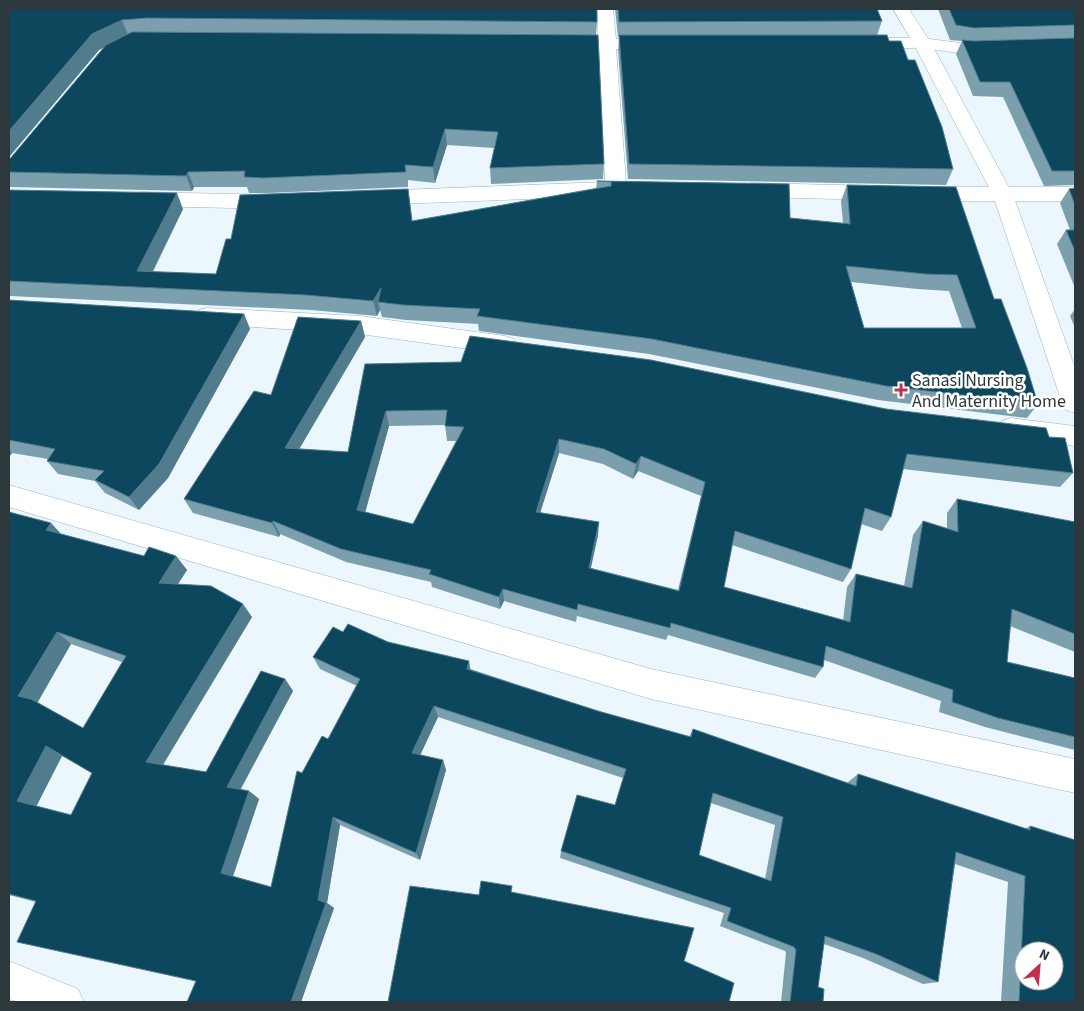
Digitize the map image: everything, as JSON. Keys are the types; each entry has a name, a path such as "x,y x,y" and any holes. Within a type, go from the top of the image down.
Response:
{"street":[{"path":"605,9 616,188"},
{"path":"901,9 922,43 1003,195 1075,403"},
{"path":"844,44 922,43 968,49 1017,47"},
{"path":"550,44 677,44"},
{"path":"358,199 646,188"},
{"path":"735,190 1003,195 1075,194"},
{"path":"118,199 298,201"},
{"path":"183,315 360,325 524,348"},
{"path":"992,426 1075,436"},
{"path":"9,496 651,684 1075,776"},
{"path":"9,980 66,1002"}],"building":[{"path":"9,9 597,9 597,22 147,18 122,20 92,34 9,131"},
{"path":"618,9 877,9 882,21 619,22"},
{"path":"949,9 1075,9 1075,25 974,28 956,25"},
{"path":"132,32 598,35 604,164 490,168 498,132 445,129 433,167 405,165 406,172 263,178 244,177 245,171 188,172 186,176 9,172 9,160 106,45"},
{"path":"619,35 887,35 889,41 901,41 908,60 915,60 942,127 953,169 629,164"},
{"path":"1075,38 1075,171 1052,171 1010,82 980,82 962,40"},
{"path":"597,181 789,184 790,218 850,224 847,185 956,187 994,299 1001,299 1027,368 1038,404 886,386 652,339 477,316 480,309 378,302 381,288 373,301 306,295 9,281 9,190 177,193 137,271 216,274 226,239 231,239 240,195 408,189 412,221 611,186 611,182","holes":["846,266 925,274 957,275 976,328 864,328"]},
{"path":"1075,188 1075,205 1069,189"},
{"path":"1066,230 1075,230 1075,251"},
{"path":"9,300 244,314 159,464 129,497 95,480 104,471 47,461 55,449 9,440"},
{"path":"298,317 361,321 285,448 348,452 365,364 461,362 470,336 651,360 886,409 1046,428 1049,437 1065,438 1073,473 907,454 891,517 865,508 851,569 735,531 724,587 850,622 856,574 912,588 923,521 958,532 957,499 1075,522 1075,634 1012,609 1007,662 1075,678 1075,737 998,718 952,702 953,690 826,646 823,667 671,623 670,628 578,604 577,610 503,589 499,597 429,574 431,570 341,549 273,521 272,523 184,499 254,391 271,395","holes":["447,410 445,426 464,427 413,524 357,510 386,411","559,439 604,449 636,464 641,456 705,482 679,591 589,568 599,522 536,512"]},
{"path":"9,512 51,523 46,530 144,556 149,547 176,556 159,583 211,586 243,604 146,762 206,772 261,671 285,679 227,787 249,791 221,873 271,887 297,771 302,773 322,736 328,739 360,679 313,657 333,627 343,632 348,624 388,642 469,661 467,669 598,711 691,737 693,729 856,786 858,774 1030,830 1030,826 1075,840 1075,1002 1019,1001 1019,991 1064,991 1064,941 1022,941 1025,876 956,852 938,982 876,954 825,936 818,987 824,989 823,1002 790,1002 796,950 794,947 727,921 731,908 561,851 577,795 615,805 626,769 434,706 412,753 443,760 416,853 333,817 318,900 326,903 291,1002 187,1002 196,981 17,942 36,901 9,894","holes":["57,632 126,656 83,728 31,699 18,696","46,746 92,773 71,815 17,801","713,793 783,817 771,881 699,855"]},
{"path":"481,881 512,886 511,892 694,928 684,961 734,983 729,1002 388,1002 410,886 479,895"}],"place":[{"name":"Sanasi Nursing And Maternity Home","path":"901,390"}]}
